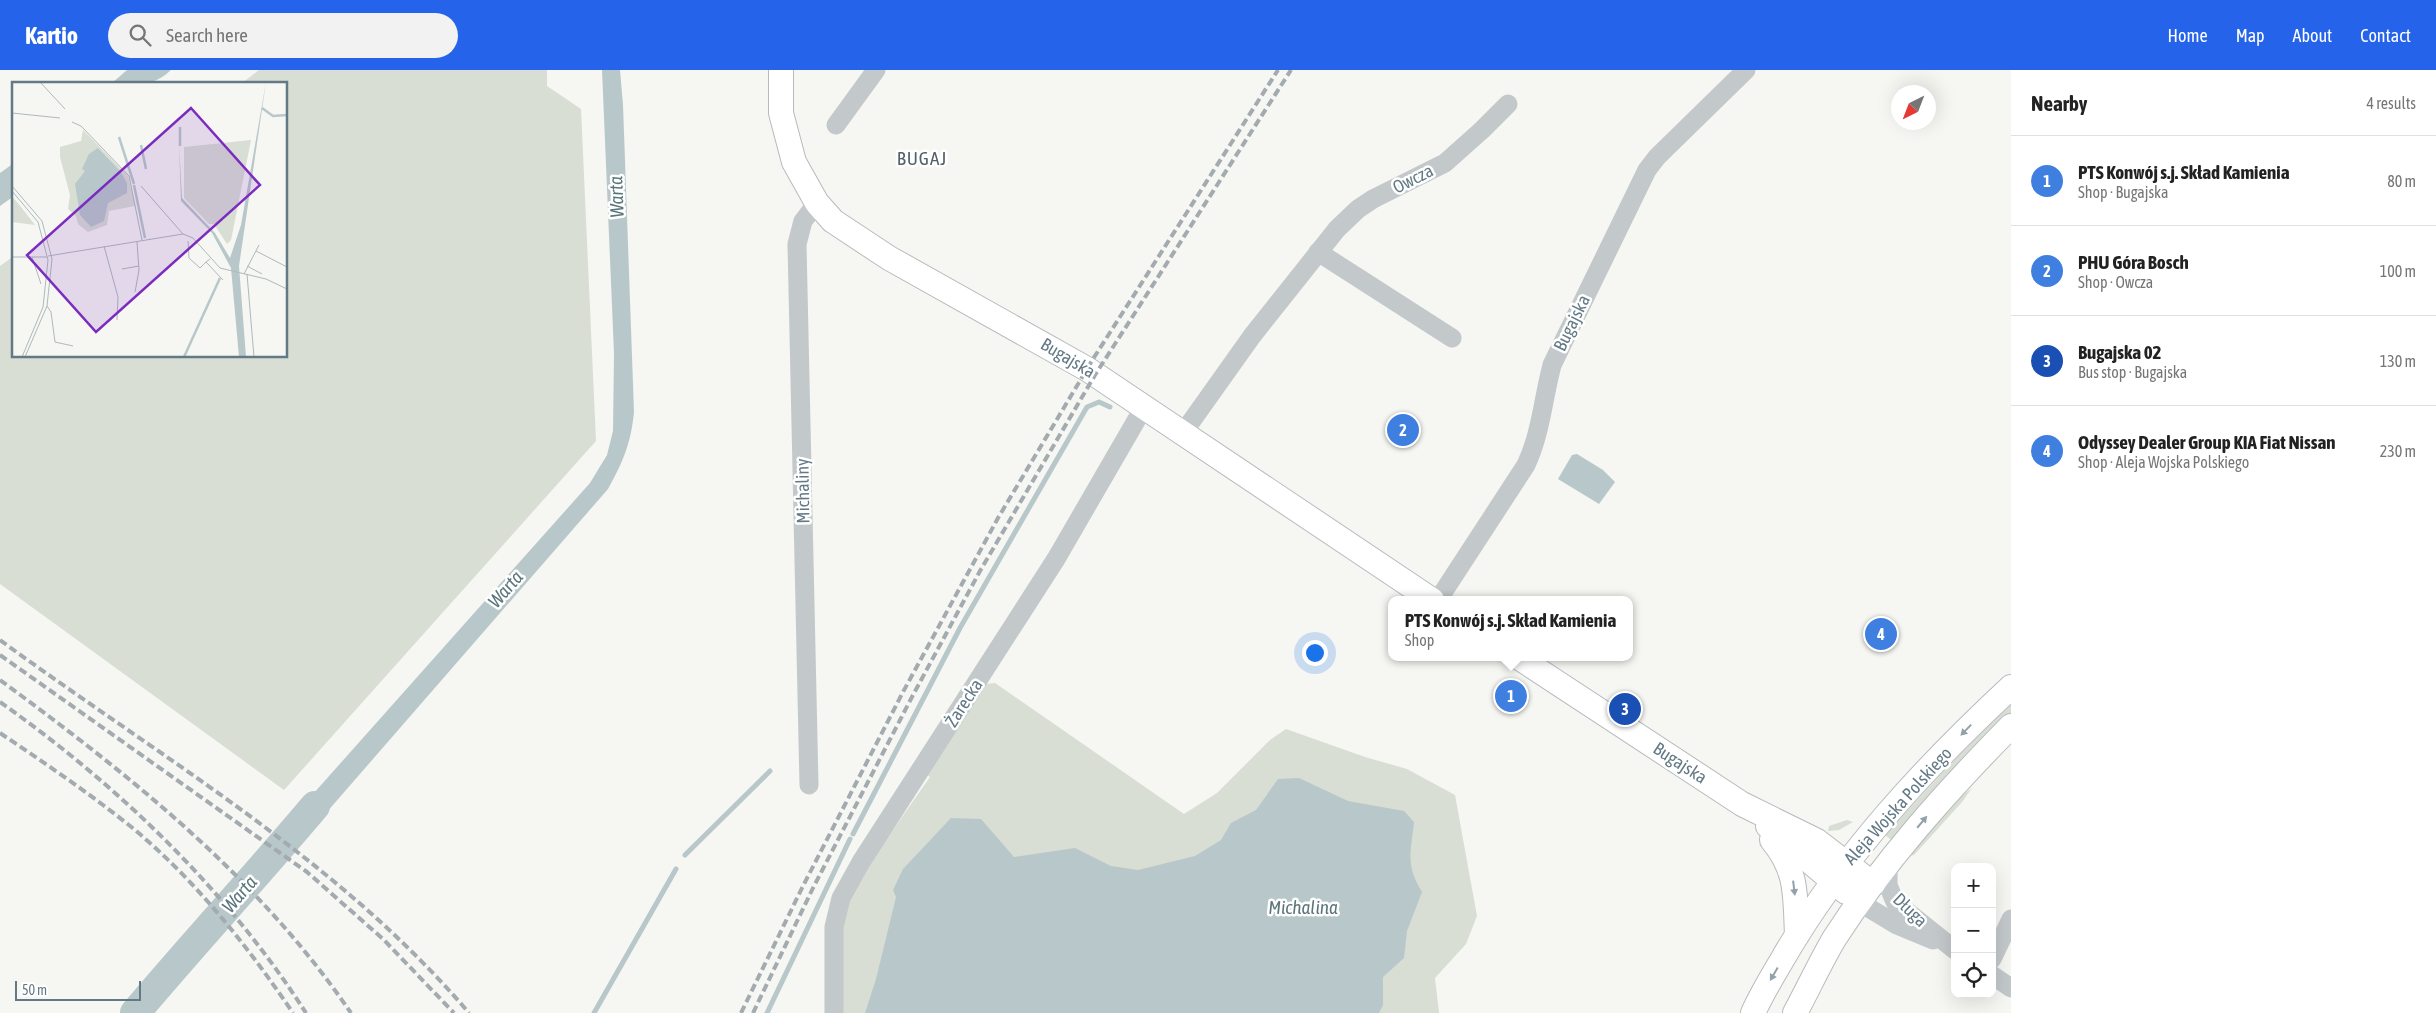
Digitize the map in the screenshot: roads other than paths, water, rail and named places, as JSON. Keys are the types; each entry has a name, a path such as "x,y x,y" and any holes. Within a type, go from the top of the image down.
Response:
{"main road":[{"name":"Bugajska","path":"781,70 781,112 786,139 794,162 817,203 833,221 854,237 889,258 1045,344 1144,407 1426,596"},
{"name":"Bugajska","path":"1524,661 1742,804 1866,893"},
{"name":"Aleja Wojska Polskiego","path":"1752,1013 1797,935 1871,831 2011,686"},
{"name":"Aleja Wojska Polskiego","path":"1795,1013 1830,947 1866,893 1942,798 2011,726"},
{"path":"1742,804 1788,863 1794,887 1797,935"}],"street":[{"path":"836,125 876,70"},
{"name":"Bugajska","path":"1441,596 1526,465 1540,430 1552,365 1647,170 1670,144 1746,70"},
{"name":"Owcza","path":"1183,433 1252,336 1318,252 1358,209 1445,163 1508,104"},
{"name":"Michaliny","path":"809,784 797,257 803,221 817,203"},
{"path":"1318,252 1452,338"},
{"name":"Żarecka","path":"834,1013 834,927 841,898 861,862 1056,559 1144,407"},
{"name":"Długa","path":"1888,865 1888,885 1895,902 1951,947"},
{"name":"Długa","path":"1866,893 1897,925 1951,948"},
{"path":"1995,953 2011,919"},
{"path":"1996,978 2011,988"}],"water":[{"path":"127,70 171,70 157,80 150,82 113,82"},
{"path":"602,70 620,70 623,105 634,412 631,433 622,461 608,489 299,844 281,830 590,483 607,455 613,431 614,353"},
{"path":"12,164 12,197 0,206 0,173"},
{"path":"1577,454 1603,470 1615,482 1599,504 1558,479 1572,455"},
{"name":"Michalina","path":"1299,778 1348,801 1404,811 1414,822 1410,858 1413,873 1422,892 1407,931 1404,958 1383,977 1383,1005 1379,1013 865,1013 876,979 896,897 893,890 903,869 951,818 981,819 1014,857 1075,848 1111,866 1138,870 1195,856 1221,840 1231,823 1256,810 1278,779"},
{"path":"264,848 283,862 259,889 243,872"},
{"path":"235,882 249,897 240,908 227,894 231,884"},
{"path":"208,910 224,929 152,1013 124,1013 188,940"}],"waterway":[{"path":"853,834 960,628 1087,407 1099,402 1110,407"},
{"path":"685,855 770,771"},
{"name":"Warta","path":"135,1013 315,806"},
{"path":"767,1013 850,839"},
{"path":"594,1013 676,869"}],"railway":[{"path":"741,1013 803,886 903,692 998,518 1093,359 1278,70"},
{"path":"753,1013 813,888 980,571 1095,375 1291,70"},
{"path":"0,640 185,769 305,858 363,906 418,958 469,1013"},
{"path":"0,655 307,872 383,939 454,1013"},
{"path":"0,680 97,753 190,831 234,873 275,917 315,964 351,1013"},
{"path":"0,702 87,769 168,843 242,924 306,1013"},
{"path":"0,733 102,804 135,830 179,871 240,940 293,1013"}],"place":[{"name":"PHU Góra Bosch","path":"1403,430"},
{"name":"Odyssey Dealer Group KIA Fiat Nissan","path":"1881,634"},
{"name":"PTS Konwój s.j. Skład Kamienia","path":"1511,696"},
{"name":"Bugajska 02","path":"1625,709"}],"district":[{"name":"BUGAJ","path":"922,158"}]}
